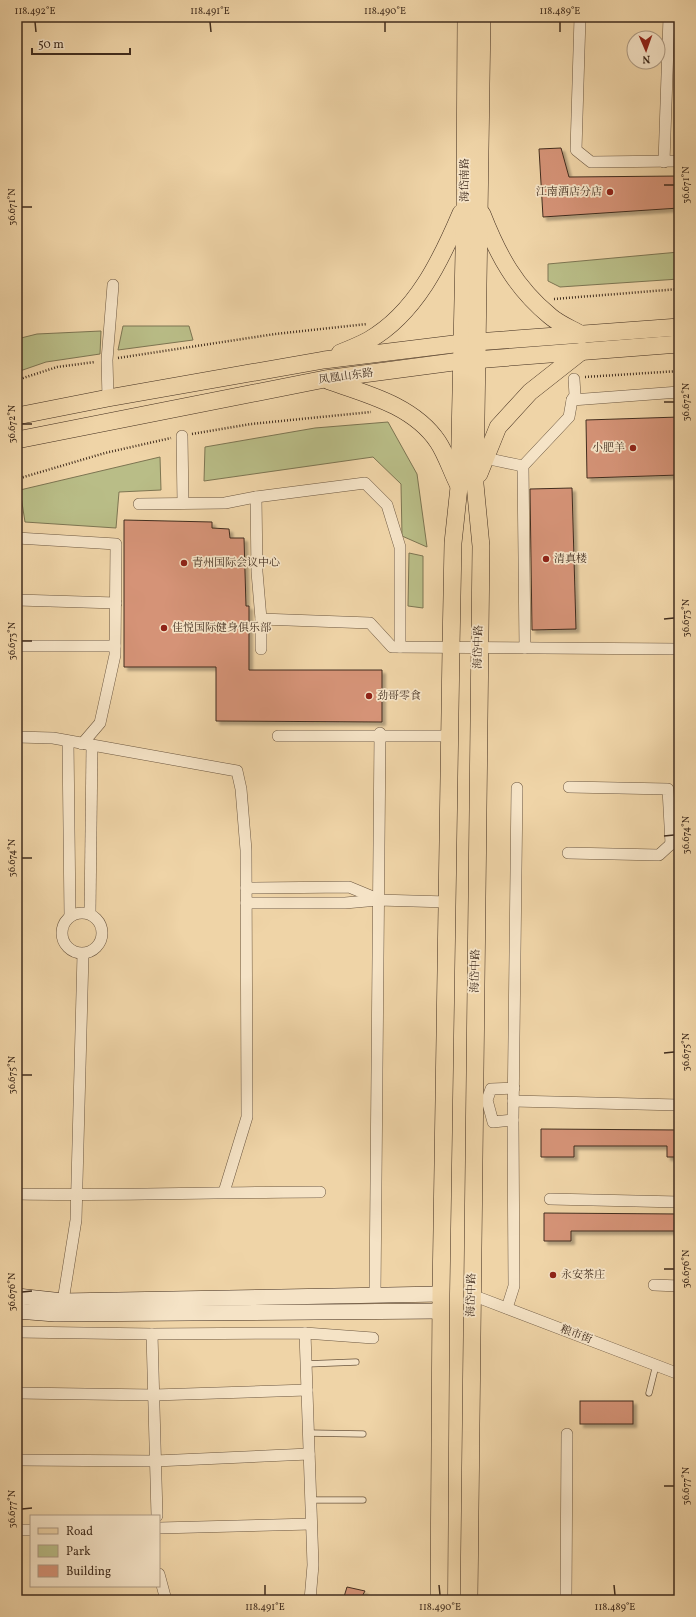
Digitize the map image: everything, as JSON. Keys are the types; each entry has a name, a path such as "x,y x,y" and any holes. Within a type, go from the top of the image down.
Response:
{"main road":[{"name":"海岱南路","path":"466,17 472,206"},
{"name":"海岱南路","path":"469,342 472,206 482,17"},
{"path":"325,379 382,399 419,421 438,442 467,485 485,458 498,427 530,392 582,343 551,317 519,285 496,250 472,206"},
{"path":"324,360 369,340 395,321 409,305 442,256 472,206"},
{"name":"凤凰山东路","path":"17,440 325,379 468,360 679,327"},
{"name":"凤凰山东路","path":"17,416 108,398 324,360 469,342 679,344"},
{"name":"海岱中路","path":"439,1600 441,1294 453,543 467,485 469,342"},
{"name":"海岱中路","path":"467,485 481,546 479,648 481,1100 472,1295 469,1600"}],"street":[{"path":"580,17 576,150 591,162 679,161"},
{"path":"664,162 669,17"},
{"path":"108,398 107,360 113,285"},
{"path":"525,648 522,466 569,417 572,400 575,395 574,379"},
{"path":"572,400 679,392"},
{"path":"182,436 183,503"},
{"path":"485,458 522,466"},
{"path":"139,504 225,503 256,497 365,483 387,506 400,547 400,647"},
{"path":"256,497 257,572 262,619 261,649"},
{"path":"17,538 116,544 115,655 100,723 87,745 90,914"},
{"path":"17,600 116,603"},
{"path":"262,619 370,623 392,647 679,649"},
{"path":"17,646 115,646"},
{"path":"375,1295 380,733"},
{"path":"278,736 450,736"},
{"path":"17,737 53,738 237,771 241,789 246,850 247,1117 224,1192"},
{"path":"68,741 70,916 63,927 63,940 70,950 83,954 96,949 103,937 100,923 90,914 83,912 70,916"},
{"path":"568,853 659,855 675,844 668,789 569,787"},
{"path":"506,1308 514,1286 513,1101 517,788"},
{"path":"246,888 349,887 378,900"},
{"path":"246,903 345,903 378,900 448,902"},
{"path":"63,1301 76,1220 83,954"},
{"path":"513,1120 493,1122 481,1100 491,1089 514,1088"},
{"path":"513,1101 679,1105"},
{"path":"17,1194 77,1195 320,1192"},
{"path":"550,1199 679,1202"},
{"path":"654,1285 679,1286"},
{"path":"17,1296 63,1301 441,1294"},
{"name":"粮市街","path":"472,1295 679,1374"},
{"path":"17,1311 55,1314 442,1311"},
{"path":"17,1332 152,1334 304,1332 373,1338"},
{"path":"304,1332 313,1565 310,1600"},
{"path":"152,1334 156,1515"},
{"path":"17,1393 154,1395 307,1390"},
{"path":"566,1600 567,1434"},
{"path":"17,1460 155,1461 309,1454"},
{"path":"160,1528 311,1524"},
{"path":"17,1530 30,1530"},
{"path":"160,1578 166,1600"}],"lane":[{"path":"306,1364 356,1362"},
{"path":"649,1393 656,1365"},
{"path":"308,1433 363,1434"},
{"path":"311,1500 363,1500"}],"path":[{"path":"534,301 679,289"},
{"path":"17,380 57,367 275,334 372,323"},
{"path":"574,379 587,376 679,371"},
{"path":"17,479 105,454 182,436 251,424 376,412"},
{"path":"330,1600 332,1598 353,1597 368,1600"}],"green space":[{"path":"679,252 679,279 560,287 548,281 548,264"},
{"path":"123,326 189,326 193,340 118,350"},
{"path":"101,331 100,354 46,362 17,372 17,339 37,334"},
{"path":"388,422 417,474 427,547 402,536 401,484 373,457 204,481 205,447 315,428"},
{"path":"160,457 161,490 119,492 116,528 25,522 20,490"},
{"path":"409,553 423,556 423,608 408,606"}],"building":[{"name":"江南酒店分店","path":"561,148 569,177 679,176 679,208 543,217 539,149"},
{"name":"小肥羊","path":"679,417 679,475 587,478 586,420"},
{"name":"清真楼","path":"572,488 576,629 532,630 530,489"},
{"path":"124,520 212,522 212,528 229,529 230,538 244,538 246,606 249,606 249,670 382,670 382,722 216,721 216,667 124,667"},
{"path":"541,1129 679,1130 679,1157 667,1157 667,1146 574,1146 574,1157 541,1157"},
{"path":"544,1213 679,1214 679,1231 571,1231 571,1241 544,1241"},
{"path":"580,1401 633,1401 633,1424 580,1424"},
{"path":"347,1587 365,1591 360,1600 343,1600"}],"place":[{"name":"江南酒店分店","path":"610,192"},
{"name":"小肥羊","path":"633,448"},
{"name":"清真楼","path":"546,559"},
{"name":"青州国际会议中心","path":"184,563"},
{"name":"佳悦国际健身俱乐部","path":"164,628"},
{"name":"劲哥零食","path":"369,696"},
{"name":"永安茶庄","path":"553,1275"}]}
